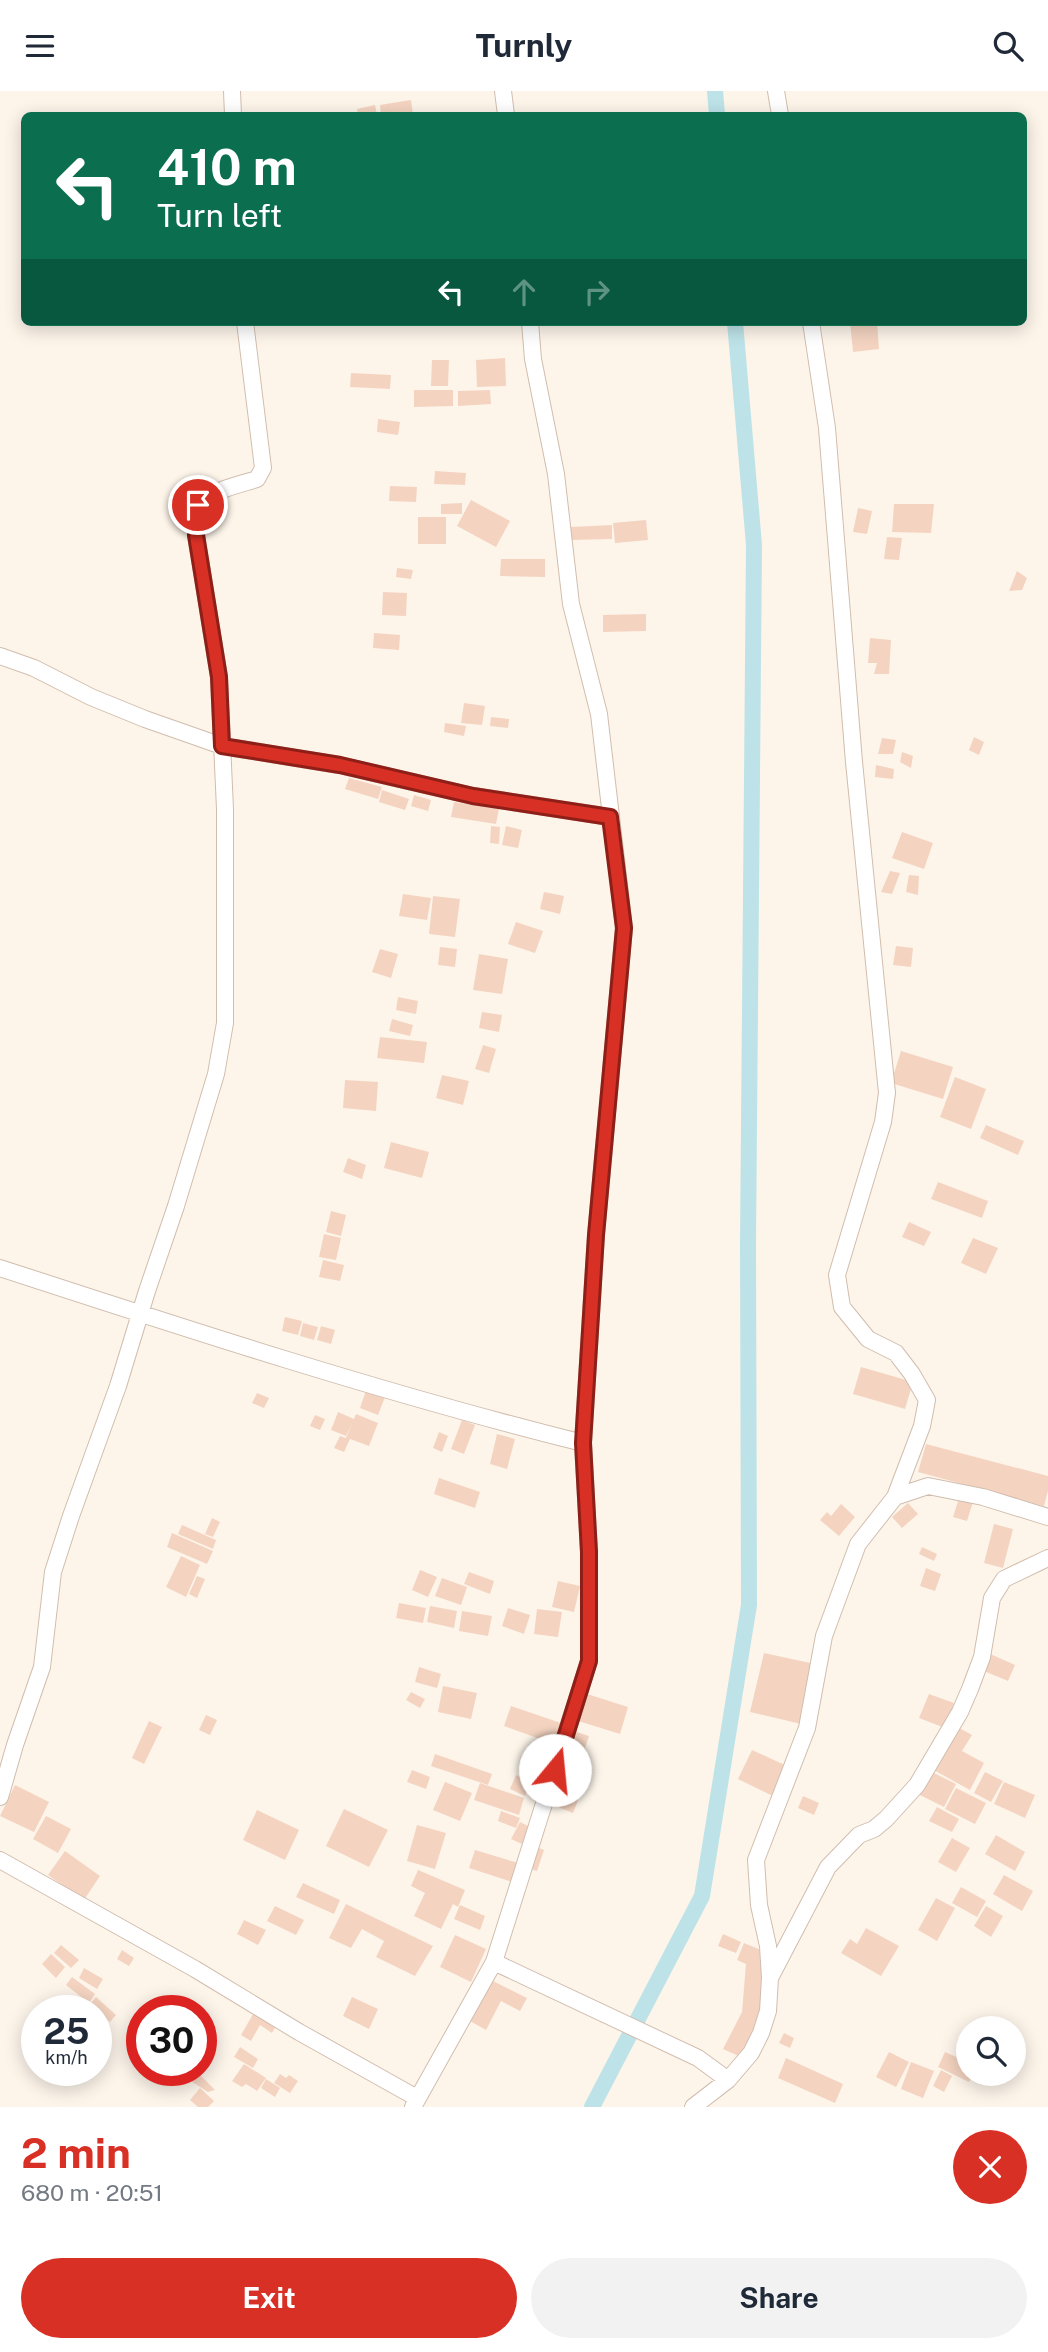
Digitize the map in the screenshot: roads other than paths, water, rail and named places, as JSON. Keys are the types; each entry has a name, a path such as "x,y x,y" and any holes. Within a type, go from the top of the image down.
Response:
{"street":[{"path":"232,91 233,112"},
{"path":"503,91 506,112"},
{"path":"776,91 780,112"},
{"path":"0,1797 42,1667 53,1572 118,1386 176,1206 216,1074 225,1023 225,809 219,677 196,535 196,518 198,505 205,497 257,479 263,468 245,326"},
{"path":"0,1860 195,1969 415,2103 494,1962 589,1661 589,1552 583,1443 596,1235 624,928 599,715 571,604 556,474 533,359 530,326"},
{"path":"693,2107 728,2080 751,2053 768,2011 768,1946 758,1905 755,1860 807,1728 824,1636 858,1544 895,1497 922,1426 928,1400 896,1353 868,1339 842,1307 837,1275 884,1122 887,1093 855,776 827,428 812,326"},
{"path":"0,656 34,668 134,715 222,746 340,765 473,796 610,817"},
{"path":"0,1268 469,1415 583,1443"},
{"path":"895,1497 928,1486 983,1497 1048,1517"},
{"path":"770,1978 828,1867 859,1835 874,1829 886,1819 917,1785 960,1712 982,1657 992,1598 1004,1579 1048,1558"},
{"path":"494,1962 698,2058 728,2080"}],"waterway":[{"path":"715,91 717,112"},
{"path":"592,2107 702,1896 749,1605 748,1242 754,545 735,326"}]}
